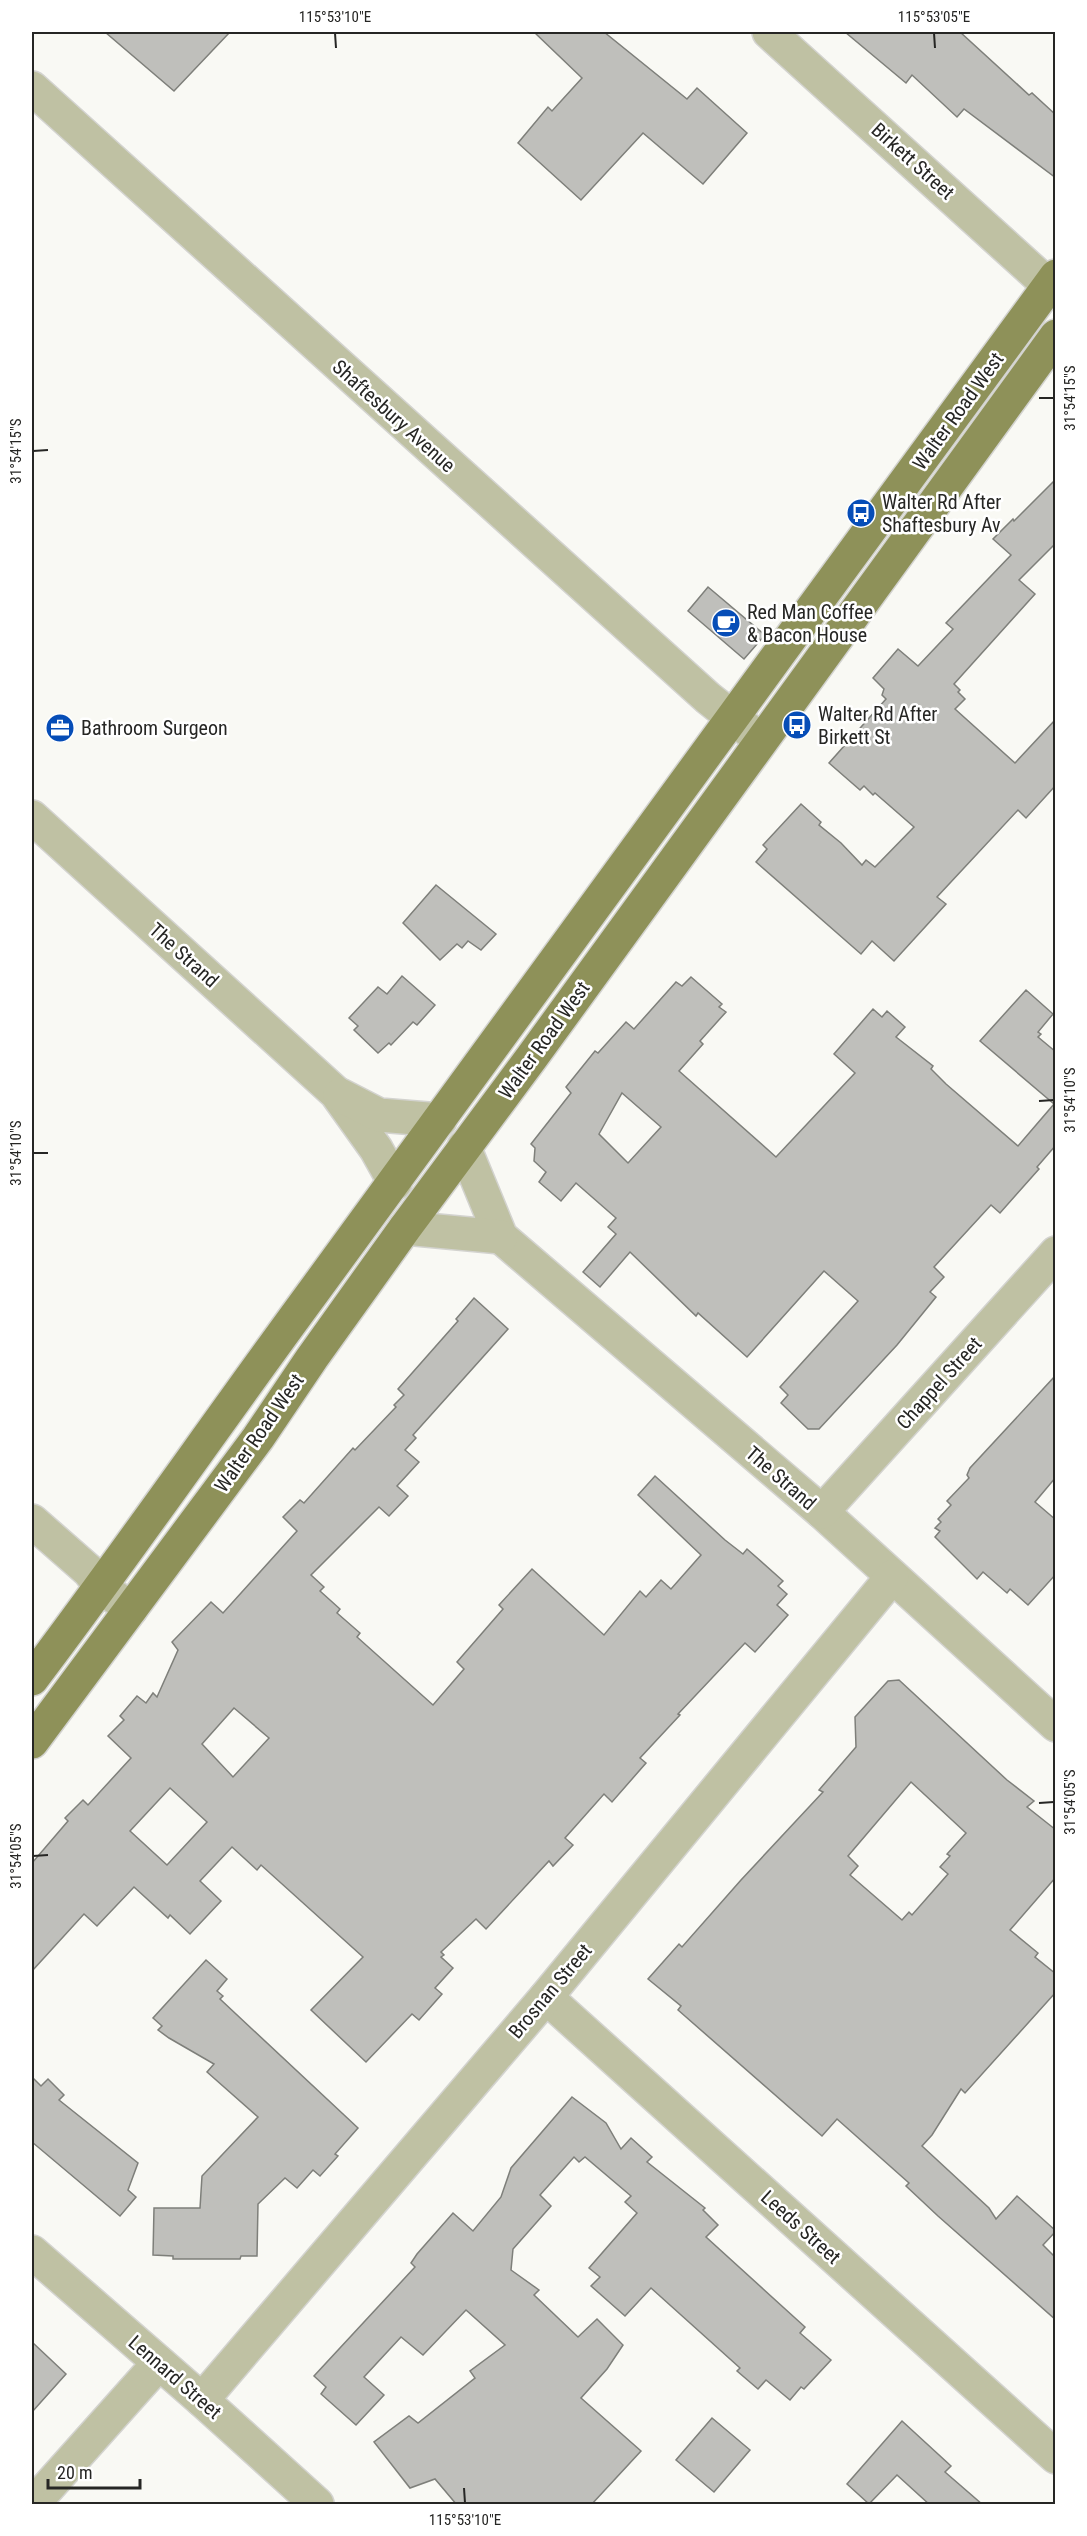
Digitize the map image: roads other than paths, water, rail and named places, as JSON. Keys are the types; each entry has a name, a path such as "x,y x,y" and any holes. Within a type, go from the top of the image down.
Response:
{"main road":[{"name":"Walter Road West","path":"32,1680 314,1291 1054,284"},
{"name":"Walter Road West","path":"32,1742 258,1438 405,1228 1056,336"}],"street":[{"name":"Birkett Street","path":"770,32 1054,284"},
{"name":"Shaftesbury Avenue","path":"32,88 733,720 761,740"},
{"name":"The Strand","path":"32,817 336,1093 376,1149 395,1183"},
{"name":"The Strand","path":"336,1093 379,1115 440,1120"},
{"name":"The Strand","path":"464,1147 501,1237 822,1512 1056,1725"},
{"path":"405,1228 501,1237"},
{"name":"Chappel Street","path":"822,1512 1056,1253"},
{"path":"32,1521 89,1571 101,1587 131,1609"},
{"name":"Brosnan Street","path":"202,2400 546,1997 892,1577"},
{"name":"Leeds Street","path":"546,1997 1056,2457"},
{"name":"Lennard Street","path":"32,2252 202,2400 317,2505"},
{"path":"33,2505 159,2363"}],"place":[{"name":"Walter Rd After Shaftesbury Av","path":"861,513"},
{"name":"Red Man Coffee & Bacon House","path":"726,623"},
{"name":"Walter Rd After Birkett St","path":"797,725"},
{"name":"Bathroom Surgeon","path":"60,728"}]}
